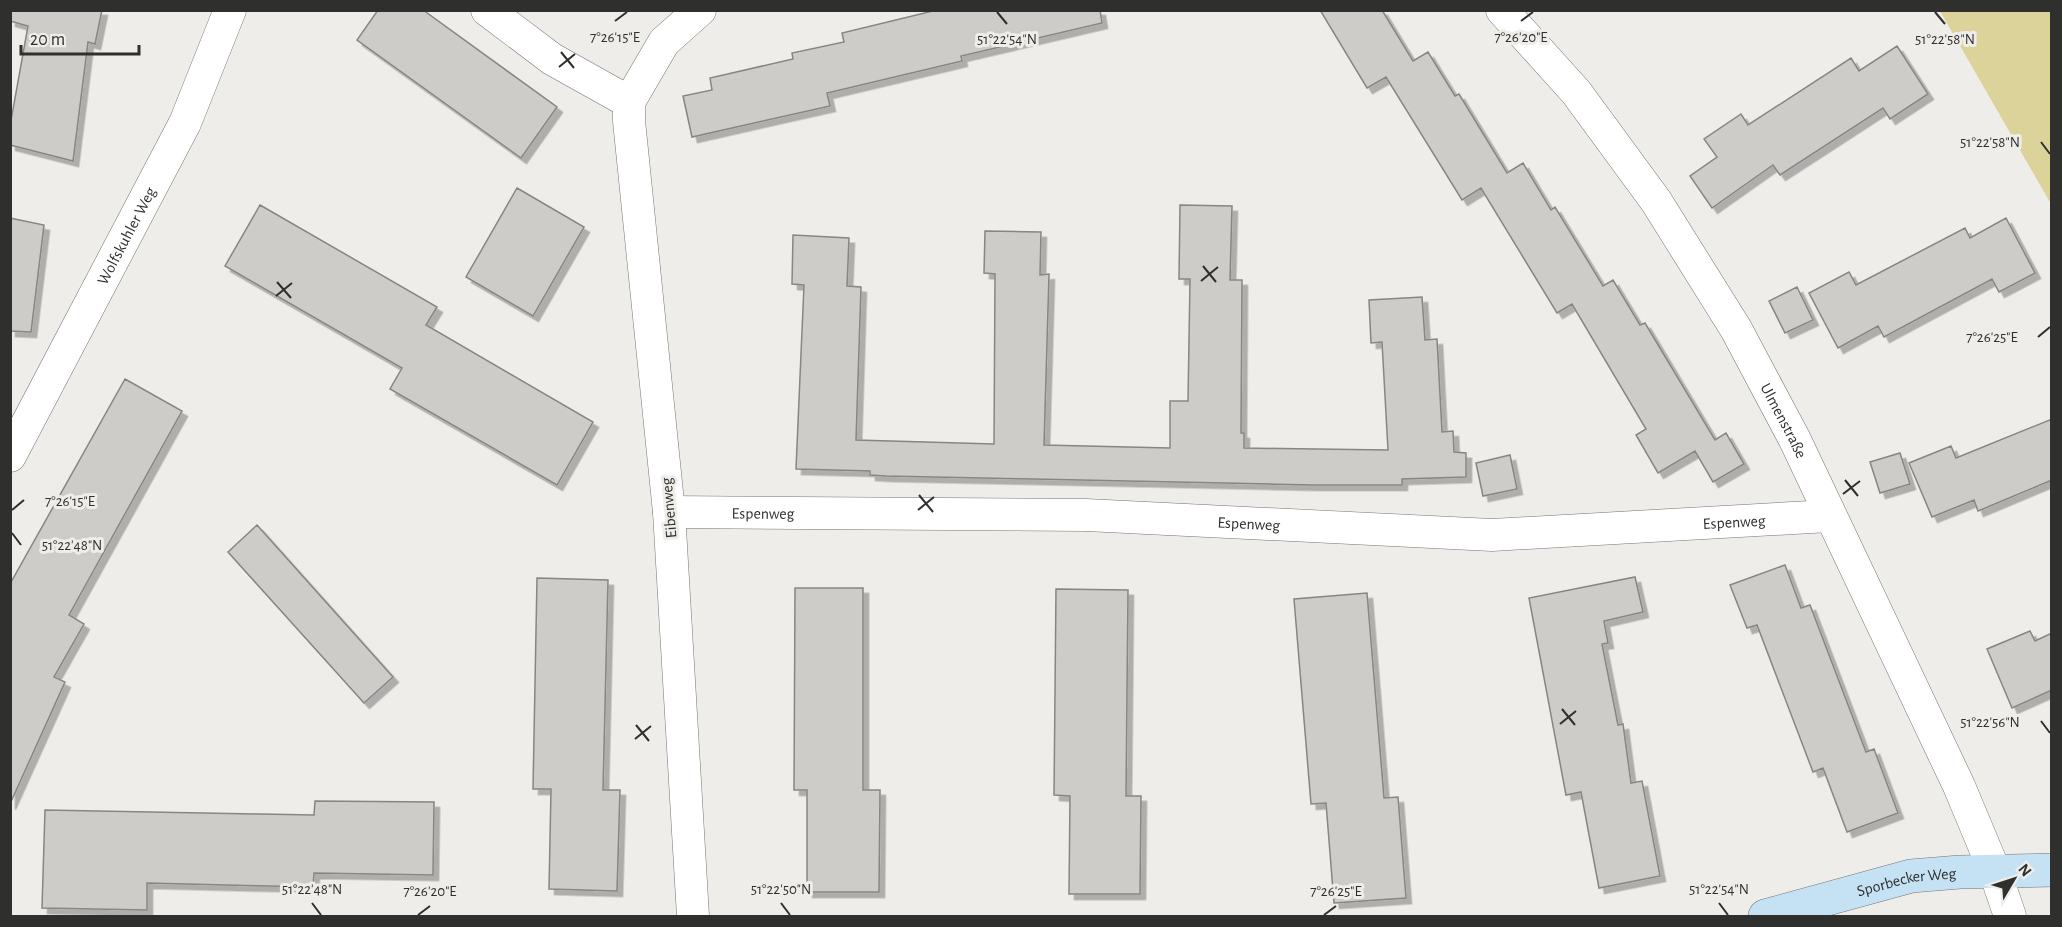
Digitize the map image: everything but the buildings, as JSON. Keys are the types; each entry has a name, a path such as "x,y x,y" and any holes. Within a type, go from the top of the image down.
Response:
{"street":[{"name":"Wolfskuhler Weg","path":"10,456 185,123 230,10"},
{"path":"487,10 552,59 629,102 664,42 700,10"},
{"name":"Ulmenstraße","path":"1502,10 1576,92 1656,201 1736,329 1795,440 1829,516 1959,786 1995,872 2010,916"},
{"name":"Eibenweg","path":"629,102 634,191 669,512 693,916"},
{"name":"Espenweg","path":"669,512 1086,515 1492,535 1829,516"},
{"name":"Sporbecker Weg","path":"1765,916 1911,876 1960,872 2052,870"}],"shaded area":[{"path":"1940,11 2051,11 2051,204"}]}
